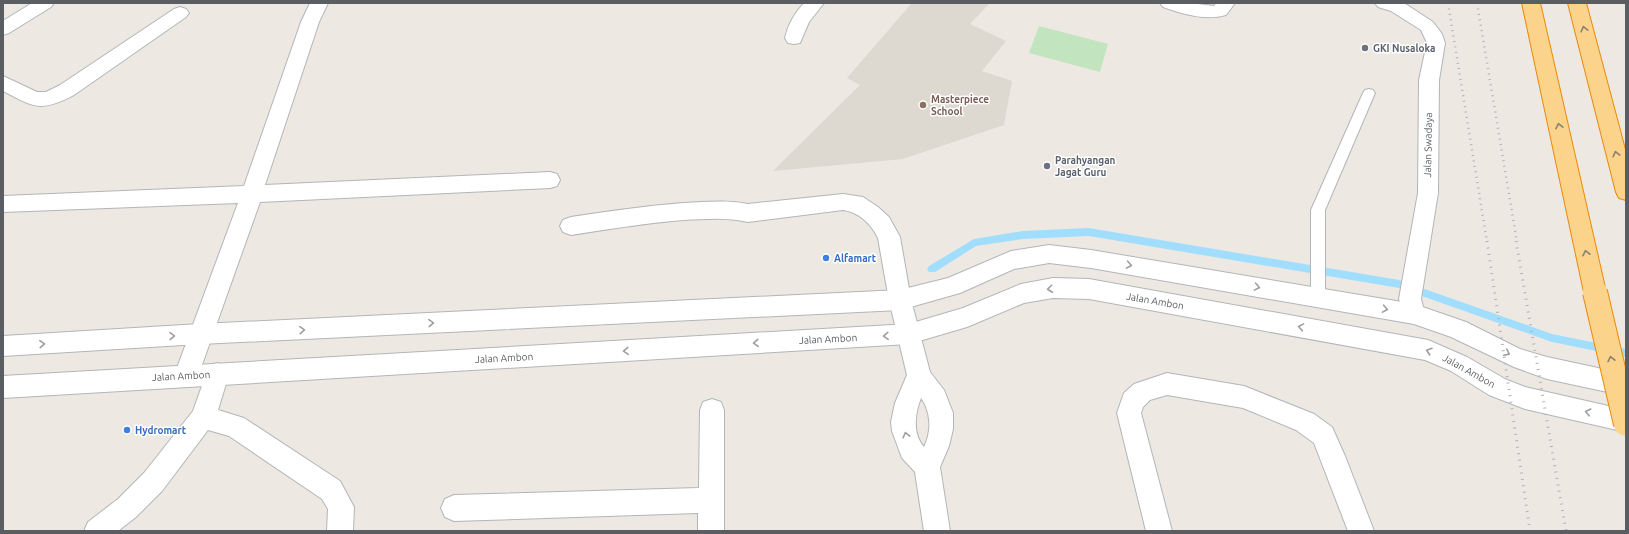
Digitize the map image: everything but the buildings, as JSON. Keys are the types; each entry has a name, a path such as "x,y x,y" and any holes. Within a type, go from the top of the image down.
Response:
{"highway":[{"path":"1533,3 1536,23 1595,292 1626,423"},
{"path":"1577,3 1626,192"}],"street":[{"path":"3,29 45,3"},
{"path":"186,376 252,194 303,44 319,3"},
{"path":"794,38 797,26 803,15 815,3"},
{"path":"1169,3 1195,10 1213,12 1220,11 1226,3"},
{"name":"Jalan Swadaya","path":"1384,3 1397,7 1427,26 1433,34 1436,43 1429,80 1428,193 1412,298"},
{"path":"3,83 34,99 49,98 67,90 180,14"},
{"path":"3,204 550,180"},
{"path":"571,226 639,215 698,211 738,211 748,213 843,202 856,203 871,213 881,223 889,237 900,300 919,376 935,398 941,413 941,429 937,446 927,466 937,531"},
{"path":"3,346 200,334 900,300 952,286 1011,260 1049,254 1318,289 1412,298 1458,329 1514,356 1547,368 1626,386"},
{"name":"Jalan Ambon","path":"3,387 909,334 967,317 1021,294 1053,288 1089,289 1428,350 1459,364 1497,387 1525,398 1626,423"},
{"path":"97,531 127,508 153,482 202,417 217,374"},
{"path":"919,376 910,391 903,419 905,436 912,452 927,466"},
{"path":"1159,531 1129,413 1133,400 1142,392 1167,384 1244,397 1304,422 1323,435 1333,456 1361,531"},
{"path":"712,410 712,531"},
{"path":"202,417 235,426 331,490 341,507 340,531"},
{"path":"454,508 712,500"}],"lane":[{"path":"1318,289 1318,210 1369,93"}],"shaded area":[{"name":"Masterpiece School","path":"912,3 989,4 970,24 1006,41 982,71 1012,81 1004,125 903,159 773,171 860,85 847,78"}],"green space":[{"path":"1039,26 1108,44 1100,72 1029,53"}],"waterway":[{"path":"932,269 974,243 1023,235 1089,232 1399,284 1552,338 1626,353"}],"railway":[{"path":"1448,3 1487,242"},
{"path":"1477,3 1517,242"},
{"path":"1487,241 1530,531"},
{"path":"1516,241 1566,531"}],"place":[{"name":"GKI Nusaloka","path":"1365,48"},
{"name":"Masterpiece School","path":"923,105"},
{"name":"Parahyangan Jagat Guru","path":"1047,166"},
{"name":"Alfamart","path":"826,258"},
{"name":"Hydromart","path":"127,430"}]}
